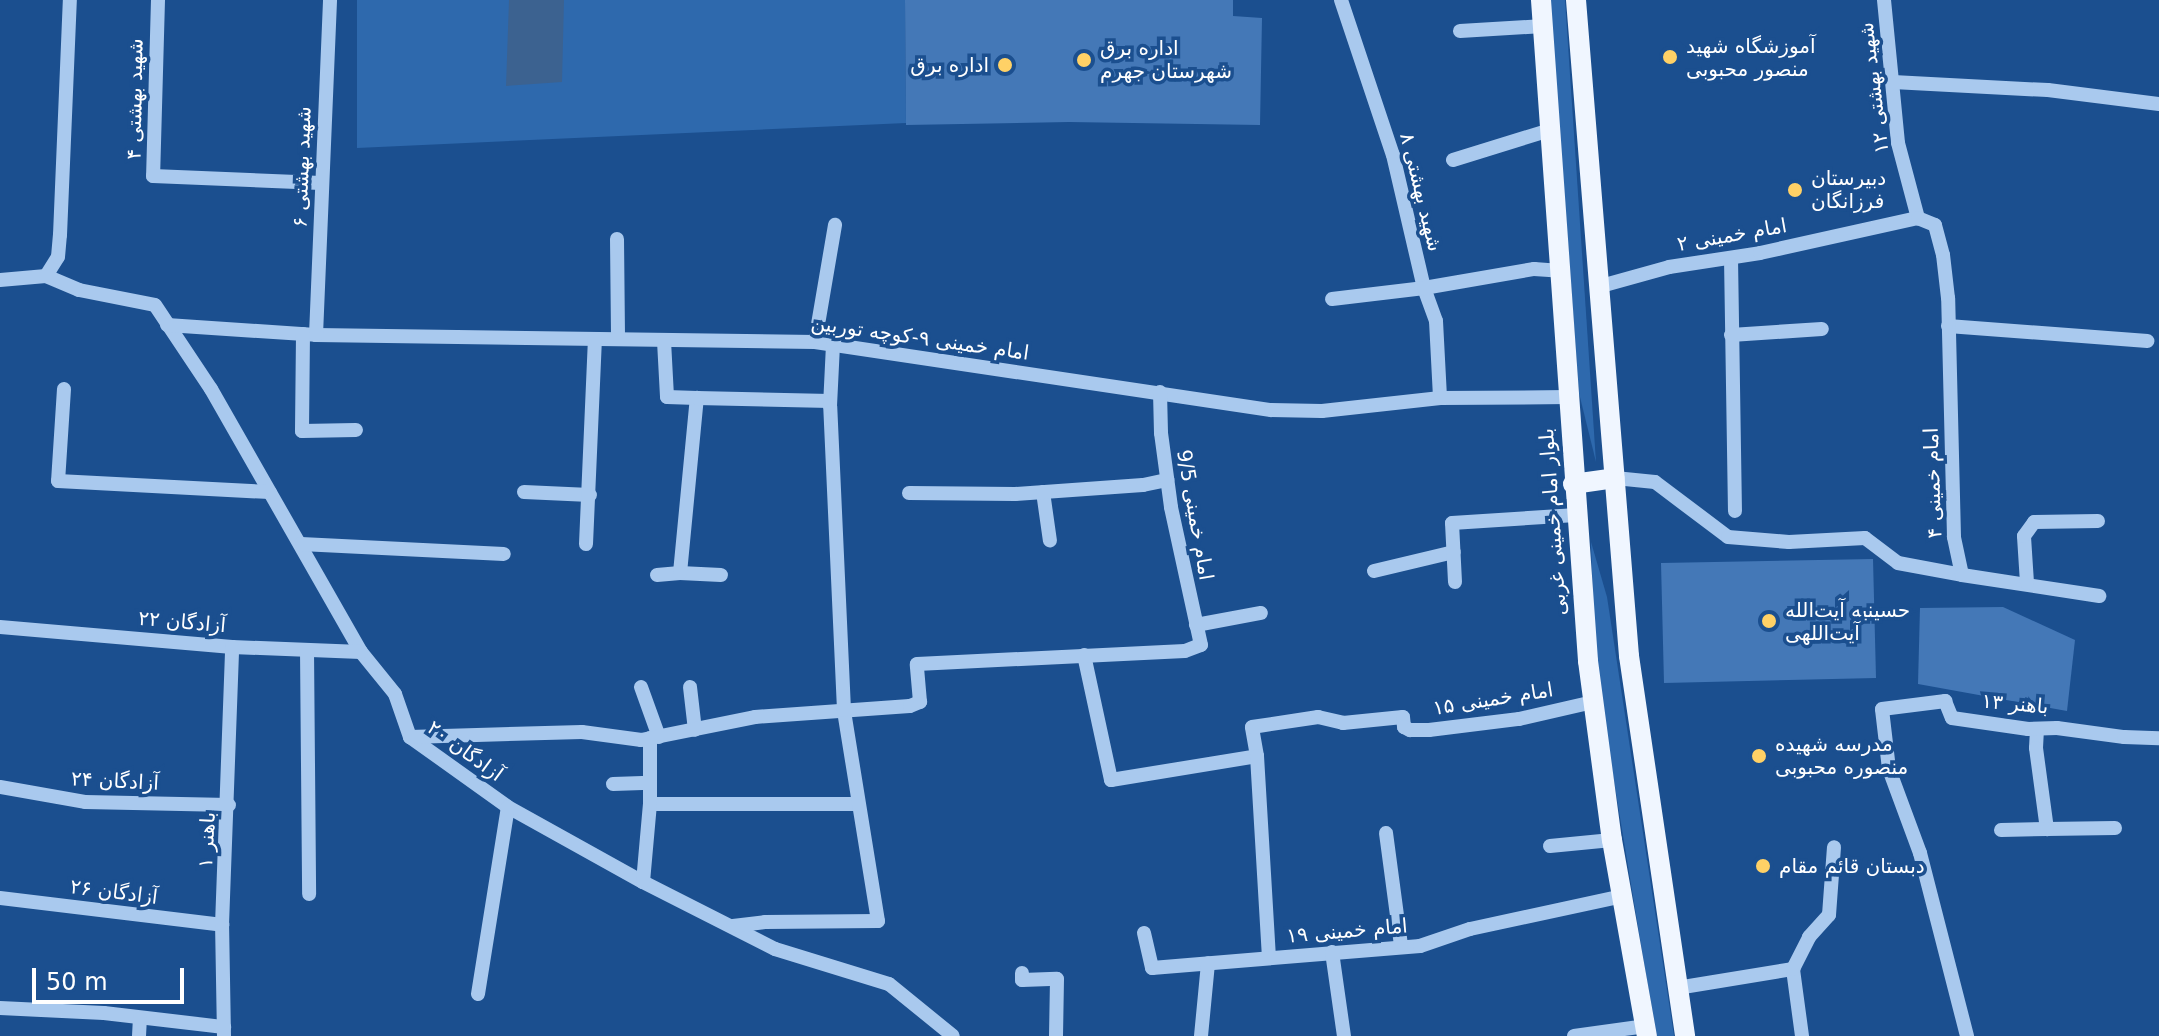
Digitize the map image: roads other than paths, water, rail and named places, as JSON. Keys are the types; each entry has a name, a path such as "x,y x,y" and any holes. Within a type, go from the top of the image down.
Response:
{"main road":[{"name":"بلوار امام خمینی غربی","path":"1541,0 1573,484 1593,702 1612,840 1646,1031"},
{"path":"1576,0 1629,656 1685,1036"},
{"path":"1573,484 1615,478"}],"street":[{"path":"46,276 58,257 70,0"},
{"name":"شهید بهشتی ۴","path":"158,0 153,176 321,183"},
{"name":"شهید بهشتی ۶","path":"330,0 321,183 302,431 356,430"},
{"name":"شهید بهشتی ۸","path":"1341,0 1393,155 1424,288 1436,321 1440,398"},
{"name":"شهید بهشتی ۱۲","path":"1884,0 1898,143 1918,218"},
{"path":"1460,31 1543,26"},
{"path":"1893,82 2048,90 2159,104"},
{"path":"1453,160 1550,130"},
{"name":"امام خمینی ۲","path":"1601,286 1669,267 1731,258 1918,218"},
{"name":"امام خمینی ۴","path":"1615,478 1655,482 1728,537 1789,542 1865,538 1898,563 1962,575 1954,537 1943,255 1935,225 1918,218"},
{"path":"815,342 835,225"},
{"path":"617,239 618,339"},
{"path":"1731,258 1735,511"},
{"path":"1332,299 1424,288 1534,269 1561,271"},
{"name":"آزادگان ۲۰","path":"0,280 46,276 79,290 155,305 211,389 361,652 395,694 410,737 508,807 643,882 775,949 889,984 953,1036"},
{"name":"امام خمینی ۹-کوچه توربین","path":"167,325 310,334 815,342 1271,410 1322,411 1440,398 1568,397"},
{"path":"1948,326 2147,341"},
{"path":"1731,335 1822,329"},
{"path":"586,544 595,339"},
{"path":"664,341 667,397 830,401"},
{"path":"733,926 765,922 878,921 844,710 830,401 833,344"},
{"path":"954,362 1279,417 1271,410"},
{"path":"64,389 58,481 270,492"},
{"name":"امام خمینی 9/5","path":"1084,655 1185,651 1201,645 1167,480 1160,392"},
{"path":"680,573 697,398"},
{"path":"909,493 1043,492 1143,485 1167,480"},
{"path":"524,492 590,495"},
{"path":"1043,492 1050,541"},
{"path":"1455,582 1452,523 1576,515"},
{"path":"2027,583 2024,536 2034,522 2098,521"},
{"path":"301,544 504,554"},
{"path":"1374,571 1454,552"},
{"path":"657,575 721,575"},
{"path":"1962,575 2099,596"},
{"path":"1196,625 1261,613"},
{"name":"آزادگان ۲۲","path":"0,627 232,647 361,652"},
{"name":"باهنر ۱","path":"224,1031 222,925 229,805 232,647"},
{"path":"307,650 309,894"},
{"path":"410,737 582,732 654,737 755,717 920,702 917,664 1084,655 1111,780 1257,756 1269,958"},
{"path":"641,687 654,737 643,882"},
{"path":"690,687 695,730"},
{"name":"باهنر ۱۳","path":"1967,1036 1920,853 1889,769 1882,709 1945,701 1952,718 2037,729 2159,738"},
{"name":"امام خمینی ۱۵","path":"1257,756 1252,727 1318,717 1343,723 1403,717 1404,727 1410,730 1429,730 1519,719 1593,702"},
{"path":"2037,729 2036,748 2047,829"},
{"path":"613,784 650,783"},
{"name":"آزادگان ۲۴","path":"0,787 85,802 229,805"},
{"path":"650,804 857,804"},
{"path":"478,994 508,807"},
{"path":"2001,830 2115,828"},
{"path":"1386,833 1401,946"},
{"path":"1550,846 1612,840"},
{"path":"1802,1036 1793,969 1809,937 1829,915 1834,847"},
{"name":"امام خمینی ۱۹","path":"1144,933 1152,968 1420,946 1470,929 1623,896"},
{"name":"آزادگان ۲۶","path":"0,898 222,925"},
{"path":"1332,952 1344,1036"},
{"path":"1201,1036 1208,963"},
{"path":"1677,988 1793,969"},
{"path":"1022,973 1022,980 1057,979 1056,1036"},
{"path":"0,1008 104,1013 224,1031"},
{"path":"139,1036 140,1019"},
{"path":"1574,1036 1646,1031"}],"place":[{"name":"آموزشگاه شهید منصور محبوبی","path":"1670,57"},
{"name":"اداره برق شهرستان جهرم","path":"1084,60"},
{"name":"اداره برق","path":"1005,65"},
{"name":"دبیرستان فرزانگان","path":"1795,190"},
{"name":"حسینیه آیت‌الله آیت‌اللهی","path":"1769,621"},
{"name":"مدرسه شهیده منصوره محبوبی","path":"1759,756"},
{"name":"دبستان قائم مقام","path":"1763,866"}]}
